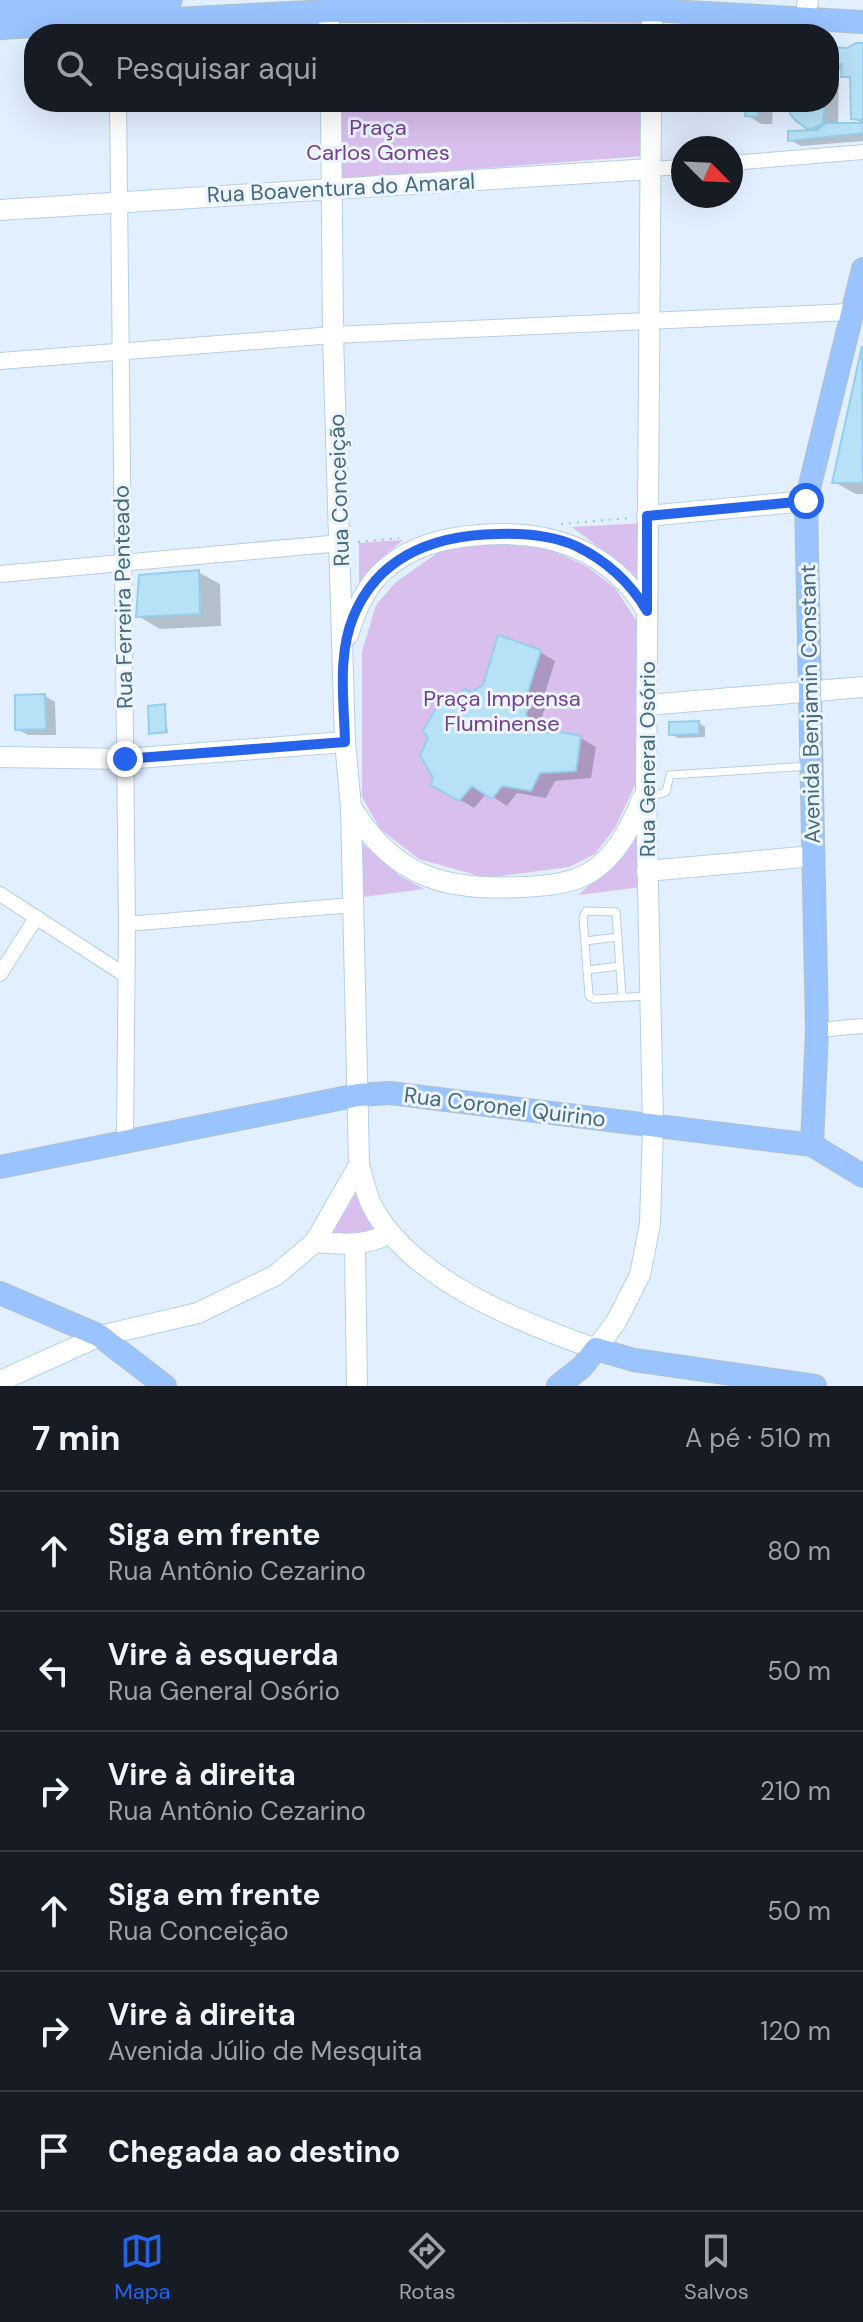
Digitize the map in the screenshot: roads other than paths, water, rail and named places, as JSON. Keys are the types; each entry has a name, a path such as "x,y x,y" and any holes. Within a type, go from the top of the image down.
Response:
{"main road":[{"path":"34,24 120,14 171,0"},
{"path":"751,0 863,10"},
{"path":"0,10 329,15 652,5 863,22"},
{"path":"0,28 24,25"},
{"name":"Rua Conceição","path":"331,112 333,335 345,742 351,807 359,1165"},
{"name":"Rua General Osório","path":"558,1386 582,1367 629,1300 647,1252 653,1126 646,793 647,323 651,112"},
{"name":"Rua Boaventura do Amaral","path":"0,210 651,169"},
{"name":"Avenida Benjamin Constant","path":"812,1145 817,1030 806,501 857,312 863,269"},
{"path":"647,516 806,501"},
{"path":"343,650 354,615 382,571 417,548 456,537 542,535 574,545 620,575 647,611"},
{"path":"647,705 863,687"},
{"path":"0,757 125,759 345,742"},
{"path":"351,807 374,842 417,872 466,887 530,887 573,880 602,863 624,837 646,793"},
{"path":"647,871 813,856"},
{"name":"Rua Coronel Quirino","path":"0,1167 125,1139 358,1095 421,1094 812,1145 863,1176"},
{"path":"359,1165 371,1205 390,1233 446,1280 523,1322 596,1349 702,1379 815,1386"},
{"path":"0,1381 100,1336 198,1313 250,1290 286,1267 315,1242 359,1165"},
{"path":"315,1242 355,1246 376,1241 390,1233"},
{"path":"355,1246 357,1386"},
{"path":"0,1293 100,1336 165,1386"}],"street":[{"name":"Rua Ferreira Penteado","path":"118,112 127,924 125,1139"},
{"path":"743,162 863,152"},
{"name":"Rua Boaventura do Amaral","path":"651,169 671,168"},
{"path":"0,361 333,335 857,312"},
{"path":"0,574 341,543"},
{"path":"0,894 125,975"},
{"path":"127,924 353,905"},
{"path":"0,974 36,918"},
{"path":"817,1030 863,1026"}],"lane":[{"path":"646,793 666,792 668,776 673,774 812,766"},
{"path":"622,996 614,909 586,911 583,917 591,998 650,996"},
{"path":"585,941 618,937"},
{"path":"587,970 620,966"}],"park label":[{"name":"Praça Carlos Gomes","path":"378,140"},
{"name":"Praça Imprensa Fluminense","path":"502,710"}]}
